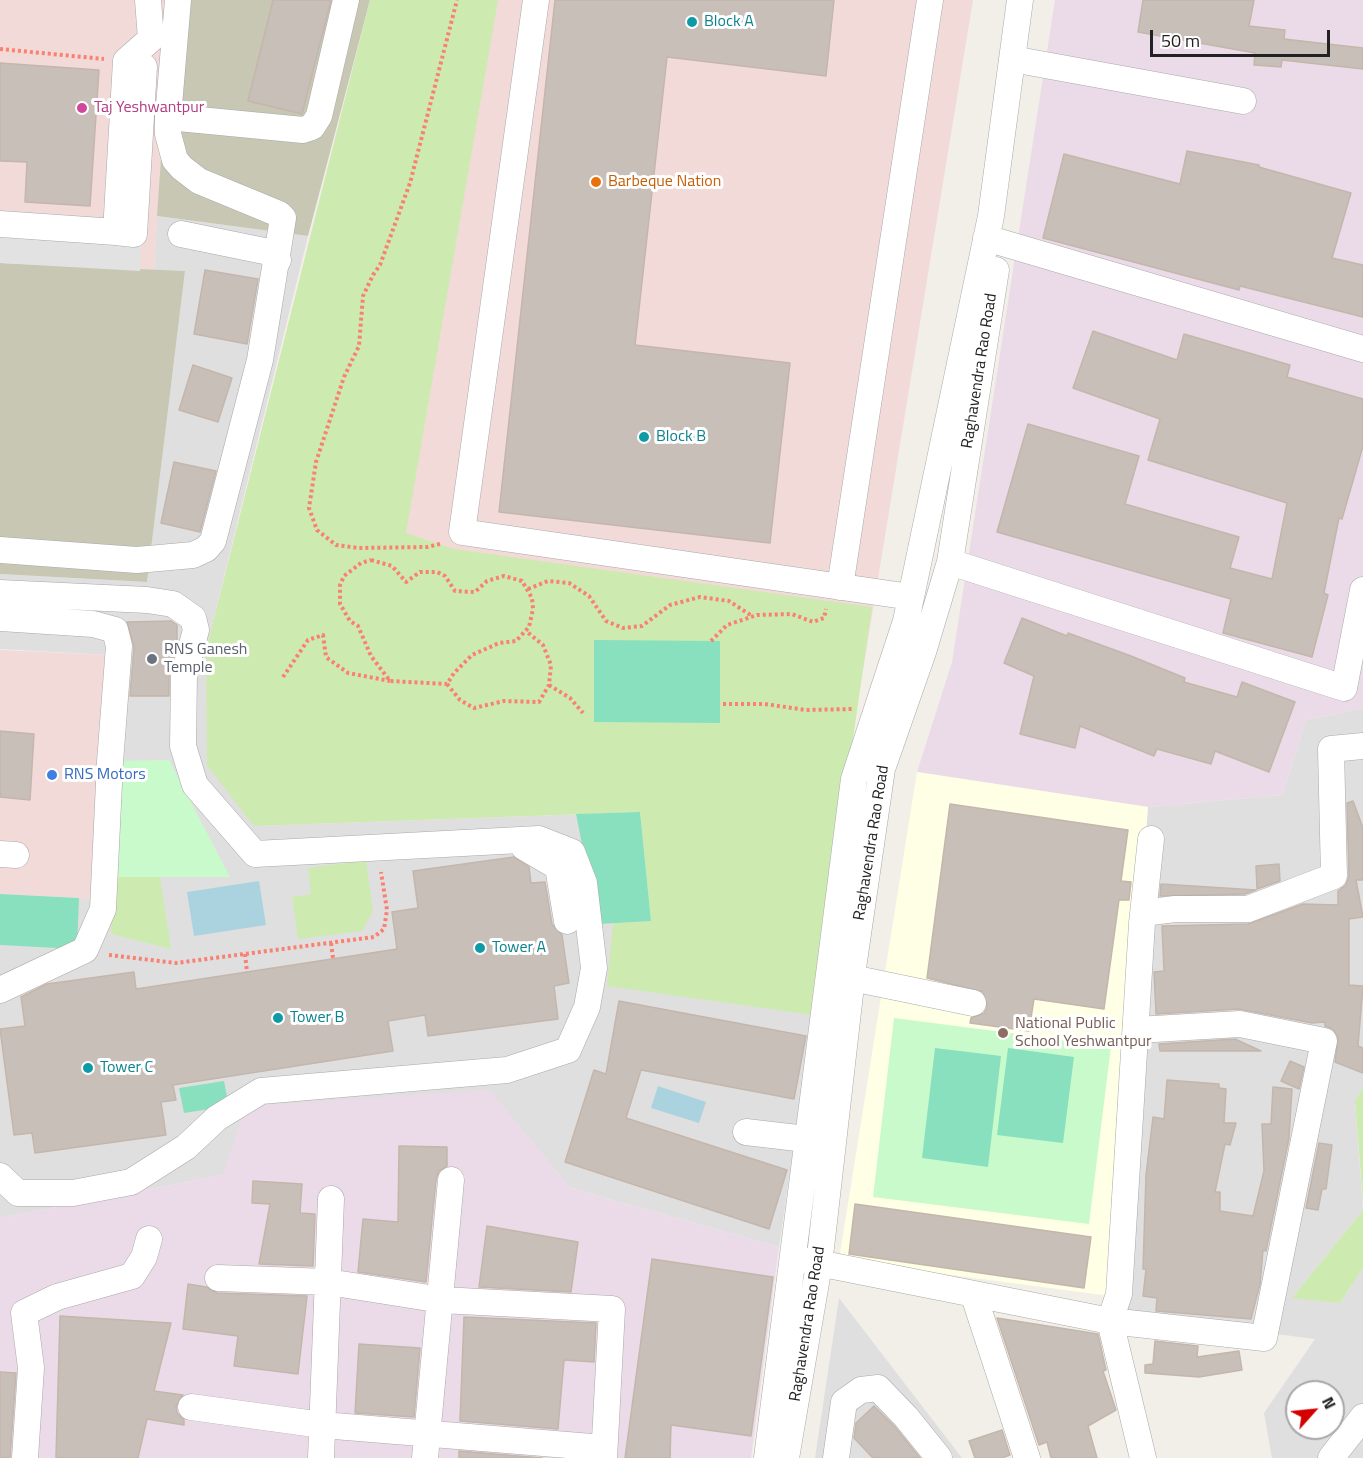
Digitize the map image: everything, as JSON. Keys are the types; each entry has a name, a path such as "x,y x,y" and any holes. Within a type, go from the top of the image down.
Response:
{"street":[{"path":"1,229 116,232 135,64 151,39 148,0"},
{"path":"0,550 137,560 193,555 206,549 213,540 260,360 283,218 279,214 199,181 182,168 171,149 168,117 178,0"},
{"path":"168,117 303,130 312,127 319,116 346,0"},
{"path":"536,0 462,532 911,597"},
{"path":"829,585 930,0"},
{"name":"Raghavendra Rao Road","path":"767,1458 806,1139 854,779 906,621 986,238 1020,0"},
{"path":"1012,59 1243,101"},
{"path":"181,234 268,252 278,260"},
{"path":"986,238 1363,349"},
{"name":"Raghavendra Rao Road","path":"786,1458 819,1265 852,978 882,769 923,652 950,562 996,270 986,238"},
{"path":"950,562 1344,688 1363,590"},
{"path":"0,592 172,604 192,618 196,630 184,675 183,746 195,785 255,854 539,839 572,852 584,883 594,968 587,1007 568,1050 507,1071 261,1091 217,1118 186,1147 131,1182 73,1193 18,1193 5,1180"},
{"path":"93,624 96,597"},
{"path":"0,618 93,624 115,630 119,646 110,762 103,909 89,945 64,960 0,990"},
{"path":"1143,913 1175,909 1248,909 1334,876 1331,749 1363,746"},
{"path":"1143,1458 1110,1321 1119,1294 1123,1201 1137,1030 1143,913 1151,839"},
{"path":"507,841 533,850 558,867 567,921"},
{"path":"852,978 973,1003"},
{"path":"791,1257 819,1265 1110,1321 1264,1338 1324,1041 1240,1024 1137,1030"},
{"path":"746,1132 806,1139"},
{"path":"5,1180 124,1170"},
{"path":"426,1446 451,1180"},
{"path":"321,1458 332,1199"},
{"path":"25,1458 31,1368 24,1313 57,1297 132,1276 144,1257 149,1239"},
{"path":"191,1407 322,1425 426,1446 604,1453 612,1309 441,1299 328,1282 219,1278"},
{"path":"975,1296 1027,1458"},
{"path":"837,1458 844,1402 861,1390 878,1388 906,1417 939,1458"},
{"path":"1331,1458 1363,1417"}],"path":[{"path":"457,0 410,183 380,265 363,296 359,346 344,377 316,462 309,508 312,520 325,539 347,549 427,547 451,539 462,532"},
{"path":"0,49 135,64"},
{"path":"390,681 371,656 358,626 344,613 340,604 340,585 352,568 361,562 382,561 392,566 406,582 420,572 437,572 446,576 455,591 475,592 487,581 504,576 522,581 528,589 534,609 526,631 516,641 500,643 472,655 447,684"},
{"path":"528,589 548,581 569,584 589,596 606,621 623,628 642,626 670,605 700,597 729,601 752,616"},
{"path":"711,640 727,625 752,616 780,613 813,622 819,621 824,618 826,608 818,592 829,585"},
{"path":"283,677 308,640 323,635 326,657 348,673 390,681 447,684 460,700 474,708 504,701 539,702 549,685 551,665 548,654 536,637 526,631"},
{"path":"549,685 570,698 583,713"},
{"path":"723,704 765,704 806,710 877,708"},
{"path":"89,945 106,954 176,963 374,937 384,929 387,910 376,848"},
{"path":"331,943 333,958"},
{"path":"245,954 248,972"}],"shaded area":[{"name":"Taj Yeshwantpur","path":"0,0 172,0 154,270 0,263"},
{"path":"172,0 370,0 308,236 157,216"},
{"path":"370,0 973,0 841,804 254,826 207,765 206,650"},
{"path":"1055,0 1363,0 1363,708 1306,720 1282,795 1148,807 917,772 952,662"},
{"path":"157,216 308,236 206,650 254,826 640,812 651,921 813,1015 779,1247 570,1188 489,1090 223,1175 0,1218 0,894 100,899 107,655 0,649 0,574 147,582 185,271 154,270"},
{"path":"0,231 141,238 140,271 0,263"},
{"path":"0,263 185,271 147,582 0,574"},
{"name":"RNS Motors","path":"0,650 107,655 100,899 0,894"},
{"path":"1363,708 1363,1087 1355,1100 1363,1210 1293,1297 1340,1303 1363,1268 1363,1458 1272,1458 1264,1413 1285,1383 1285,1440 1345,1440 1345,1380 1287,1380 1315,1339 1107,1312 1148,807 1282,795 1306,720"},
{"name":"National Public School Yeshwantpur","path":"917,772 1148,807 1110,1296 839,1260"},
{"path":"490,1090 570,1188 779,1247 751,1458 0,1458 0,1218 223,1175 246,1106"},
{"path":"839,1298 962,1458 815,1458"}],"green space":[{"path":"370,0 498,0 406,533 454,549 872,607 813,1015 607,986 613,923 651,921 640,812 254,826 207,765 206,650"},
{"path":"594,640 720,641 720,723 594,722"},
{"path":"169,760 230,877 112,877 117,761"},
{"path":"640,812 651,921 598,924 576,814"},
{"path":"366,860 373,911 362,931 298,939 292,897 311,894 308,868"},
{"path":"112,877 160,877 171,949 111,934"},
{"path":"0,894 79,898 77,949 0,945"},
{"path":"894,1018 1111,1046 1089,1224 873,1197"},
{"path":"935,1048 1001,1056 988,1167 922,1158"},
{"path":"1008,1048 1074,1057 1063,1143 997,1135"},
{"path":"224,1081 229,1106 184,1113 179,1088"},
{"path":"1363,1087 1363,1204 1355,1100"},
{"path":"1363,1210 1363,1268 1340,1303 1292,1298"}],"water":[{"path":"259,881 266,925 194,936 187,892"},
{"path":"658,1086 706,1102 699,1123 651,1108"}],"building":[{"path":"273,0 331,0 302,114 248,101"},
{"path":"555,0 834,0 826,76 667,57 635,345 790,363 770,543 499,512"},
{"path":"1143,0 1254,0 1249,26 1285,30 1284,39 1363,48 1363,69 1282,60 1281,67 1254,65 1255,53 1138,32"},
{"path":"0,63 99,70 90,206 25,202 27,162 0,161"},
{"path":"1187,151 1259,165 1259,167 1351,193 1332,258 1363,265 1363,317 1240,286 1239,290 1043,238 1064,154 1180,184"},
{"path":"205,270 258,279 247,344 194,334"},
{"path":"1093,331 1177,360 1184,334 1290,365 1287,377 1363,399 1363,446 1342,519 1339,518 1324,593 1328,595 1312,657 1223,633 1231,599 997,532 1028,424 1139,456 1125,504 1239,537 1230,568 1272,579 1287,503 1148,460 1160,419 1073,388"},
{"path":"193,365 232,378 218,422 179,410"},
{"path":"174,462 216,471 200,532 161,523"},
{"path":"1022,618 1067,636 1068,633 1131,656 1185,678 1184,682 1237,697 1242,682 1295,702 1269,772 1215,751 1211,764 1157,749 1154,756 1080,726 1075,748 1020,734 1034,676 1004,663"},
{"name":"RNS Ganesh Temple","path":"171,621 177,625 177,644 169,671 169,696 130,696 134,647 127,622"},
{"path":"0,731 34,734 30,800 0,797"},
{"path":"1353,801 1363,828 1363,880 1356,880 1363,917 1349,919 1349,985 1363,986 1358,1046 1363,1048 1363,1073 1335,1062 1338,1037 1333,1029 1325,1026 1325,1022 1312,1023 1239,1009 1156,1014 1154,972 1164,971 1162,926 1248,924 1303,904 1338,905 1338,891 1346,885 1349,876 1347,803"},
{"path":"950,804 1128,830 1121,881 1131,882 1129,900 1119,900 1104,1009 1034,999 1029,1031 970,1023 971,1018 984,1013 987,1007 983,992 927,978"},
{"path":"514,857 529,867 531,883 545,882 552,924 562,935 569,983 554,986 558,1019 428,1036 425,1015 388,1021 393,1051 173,1085 176,1100 161,1102 166,1135 35,1153 32,1133 14,1135 0,1029 25,1026 21,997 47,984 134,972 136,989 397,949 392,912 418,908 413,871"},
{"path":"1279,864 1280,881 1257,889 1256,866"},
{"path":"1161,884 1256,890 1245,894 1160,896"},
{"path":"619,1001 806,1036 794,1099 641,1070 626,1118 787,1170 769,1229 565,1162 594,1070 606,1074"},
{"path":"1235,1039 1261,1051 1160,1051 1159,1044"},
{"path":"1290,1061 1304,1067 1299,1089 1281,1081"},
{"path":"1167,1080 1219,1084 1219,1088 1226,1089 1224,1123 1236,1123 1230,1145 1225,1144 1215,1192 1220,1192 1220,1211 1253,1216 1264,1171 1262,1124 1271,1124 1273,1087 1292,1089 1289,1138 1266,1251 1263,1250 1260,1284 1251,1319 1156,1311 1157,1298 1143,1296 1146,1269 1143,1269 1146,1175 1153,1117 1164,1119"},
{"path":"1319,1143 1332,1145 1326,1189 1322,1189 1318,1210 1306,1208"},
{"path":"399,1146 447,1147 447,1166 439,1171 436,1179 426,1282 358,1272 363,1219 398,1222"},
{"path":"253,1181 302,1184 300,1213 315,1214 313,1266 259,1264 270,1204 252,1203"},
{"path":"855,1204 1091,1237 1084,1288 849,1254"},
{"path":"487,1226 578,1242 571,1292 479,1287"},
{"path":"652,1259 773,1277 751,1436 671,1425 670,1458 625,1458"},
{"path":"188,1284 206,1287 217,1293 307,1296 298,1374 234,1366 238,1336 183,1329"},
{"path":"60,1316 171,1323 154,1391 183,1395 176,1406 177,1413 184,1420 184,1425 147,1419 138,1458 56,1458"},
{"path":"464,1317 596,1323 594,1362 564,1360 558,1429 460,1421"},
{"path":"997,1318 1098,1334 1106,1370 1103,1371 1116,1410 1088,1426 1097,1458 1051,1458 1047,1442 1039,1445"},
{"path":"1155,1341 1198,1346 1197,1357 1239,1351 1242,1370 1199,1377 1145,1373 1145,1365 1153,1364"},
{"path":"359,1344 420,1348 414,1417 355,1413"},
{"path":"0,1372 16,1373 10,1458 0,1458"},
{"path":"874,1406 895,1427 920,1458 873,1458 854,1438 856,1423"},
{"path":"1002,1430 1010,1455 1002,1458 975,1458 969,1441"},
{"path":"459,1451 542,1458 459,1458"}],"place":[{"name":"Block A","path":"692,22"},
{"name":"Taj Yeshwantpur","path":"82,108"},
{"name":"Barbeque Nation","path":"596,182"},
{"name":"Block B","path":"644,437"},
{"name":"RNS Ganesh Temple","path":"152,659"},
{"name":"RNS Motors","path":"52,775"},
{"name":"Tower A","path":"480,948"},
{"name":"Tower B","path":"278,1018"},
{"name":"National Public School Yeshwantpur","path":"1003,1033"},
{"name":"Tower C","path":"88,1068"}]}
